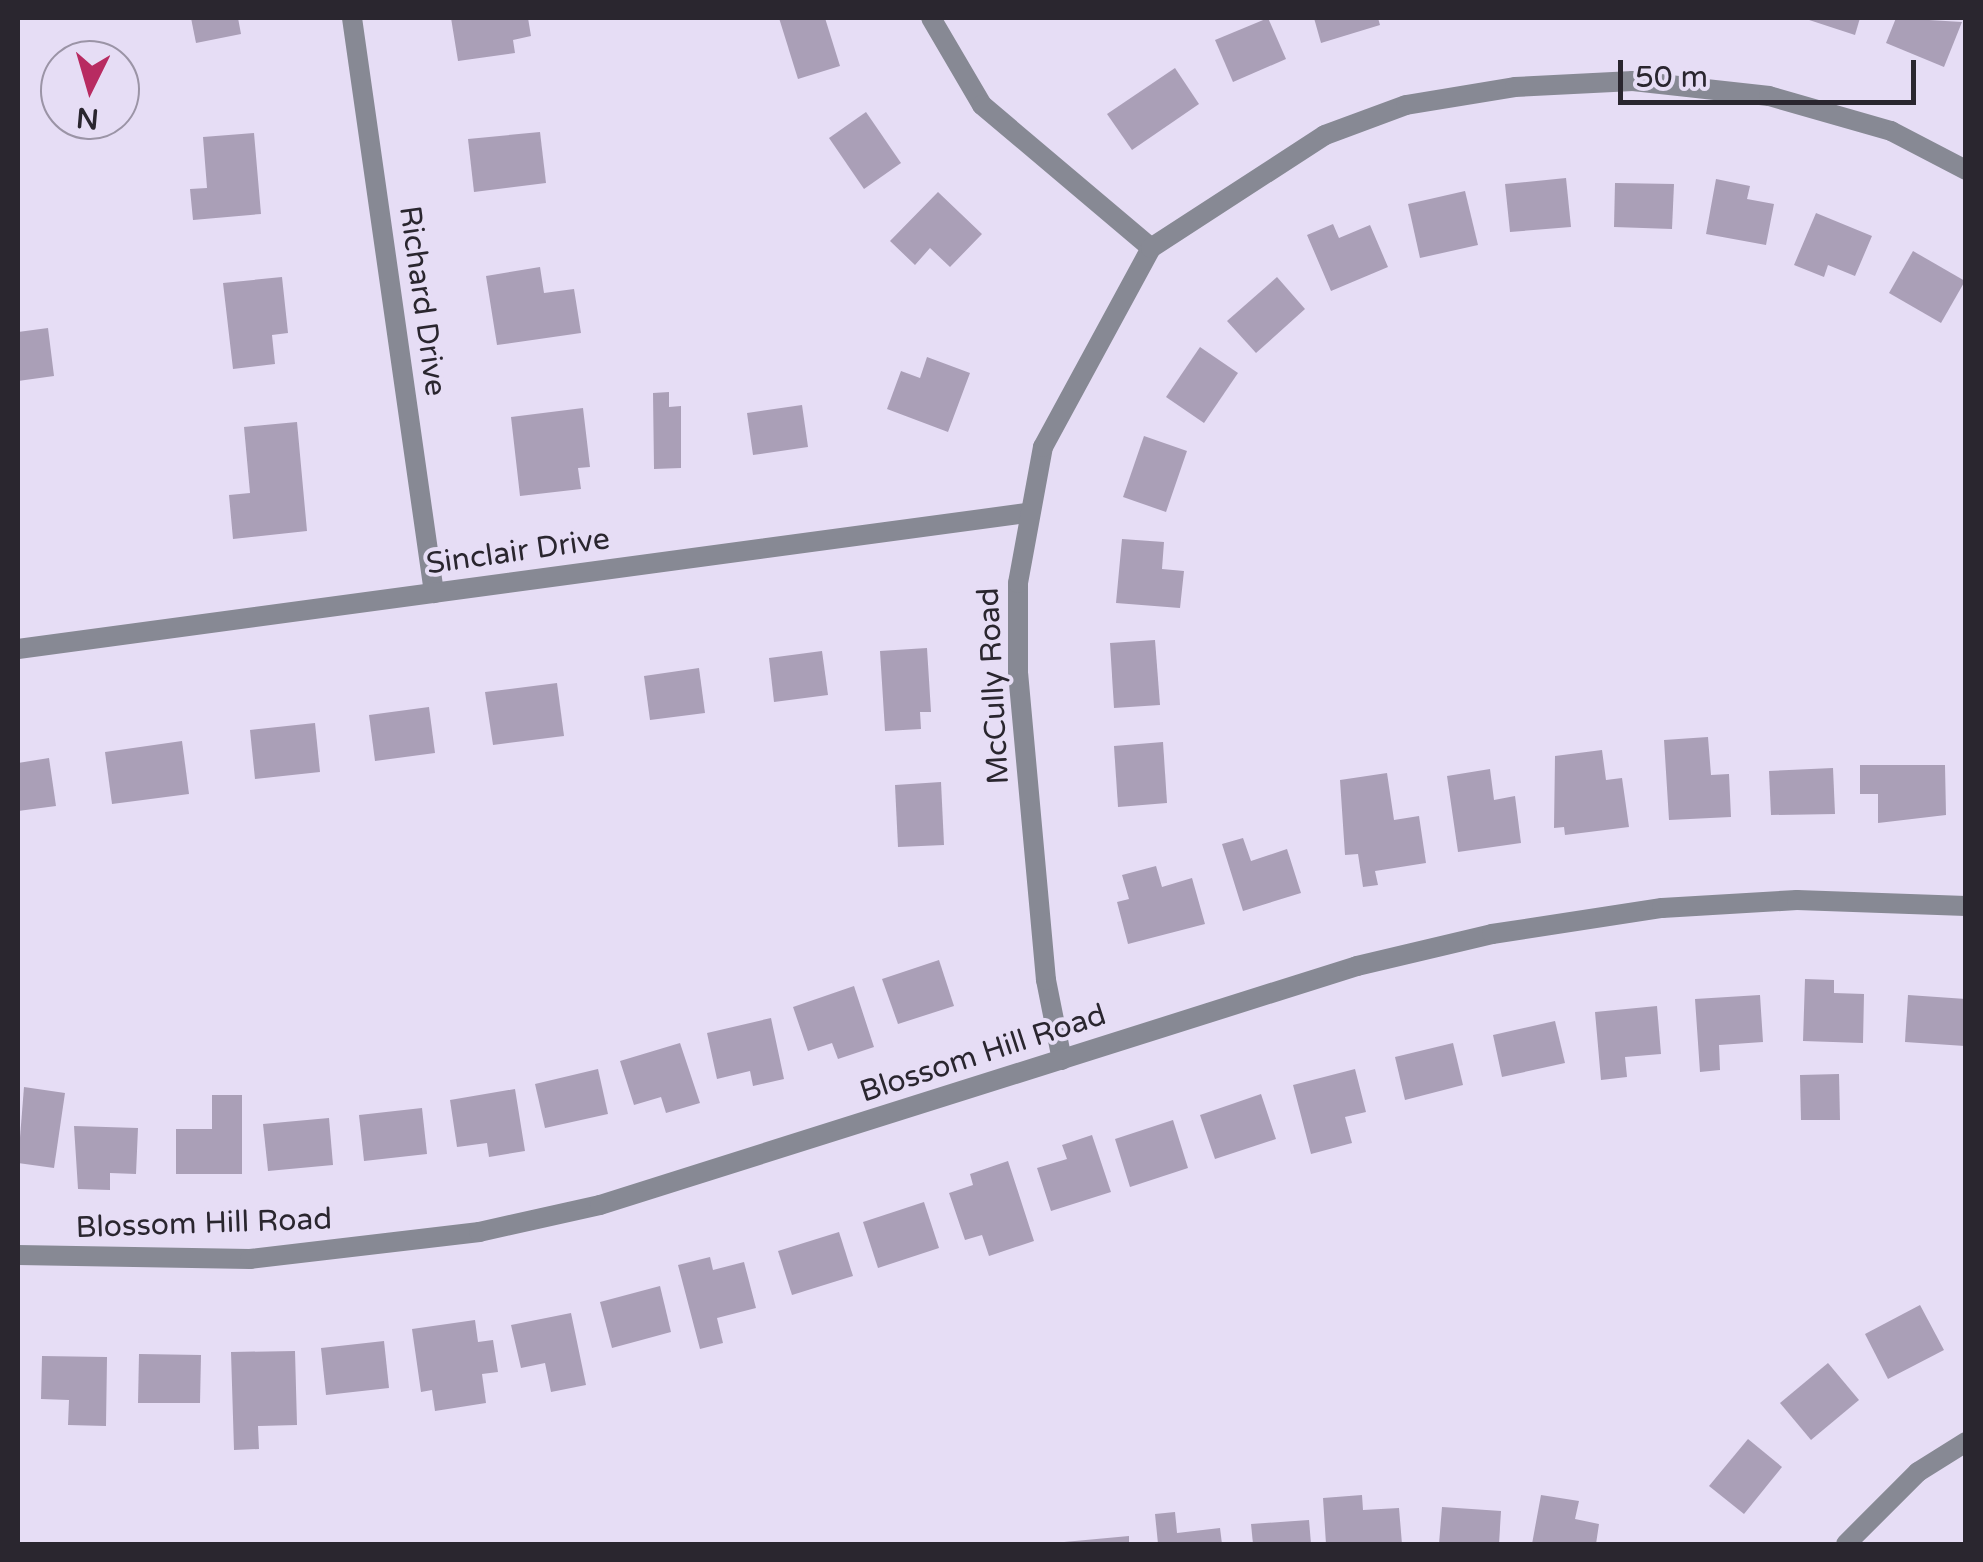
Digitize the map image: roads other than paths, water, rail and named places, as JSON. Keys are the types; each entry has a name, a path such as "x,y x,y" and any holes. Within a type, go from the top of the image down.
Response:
{"street":[{"name":"Richard Drive","path":"352,18 434,593"},
{"path":"932,18 982,104 1150,248"},
{"name":"McCully Road","path":"1062,1060 1046,980 1018,674 1027,513 1043,447 1150,248 1324,134 1406,105 1515,87 1633,81 1768,96 1891,131 1966,170"},
{"name":"Sinclair Drive","path":"18,649 1027,513"},
{"name":"Blossom Hill Road","path":"18,1255 250,1259 479,1232 600,1205 1356,966 1492,934 1720,904 1966,906"},
{"path":"1846,1544 1918,1472 1966,1442"}]}
